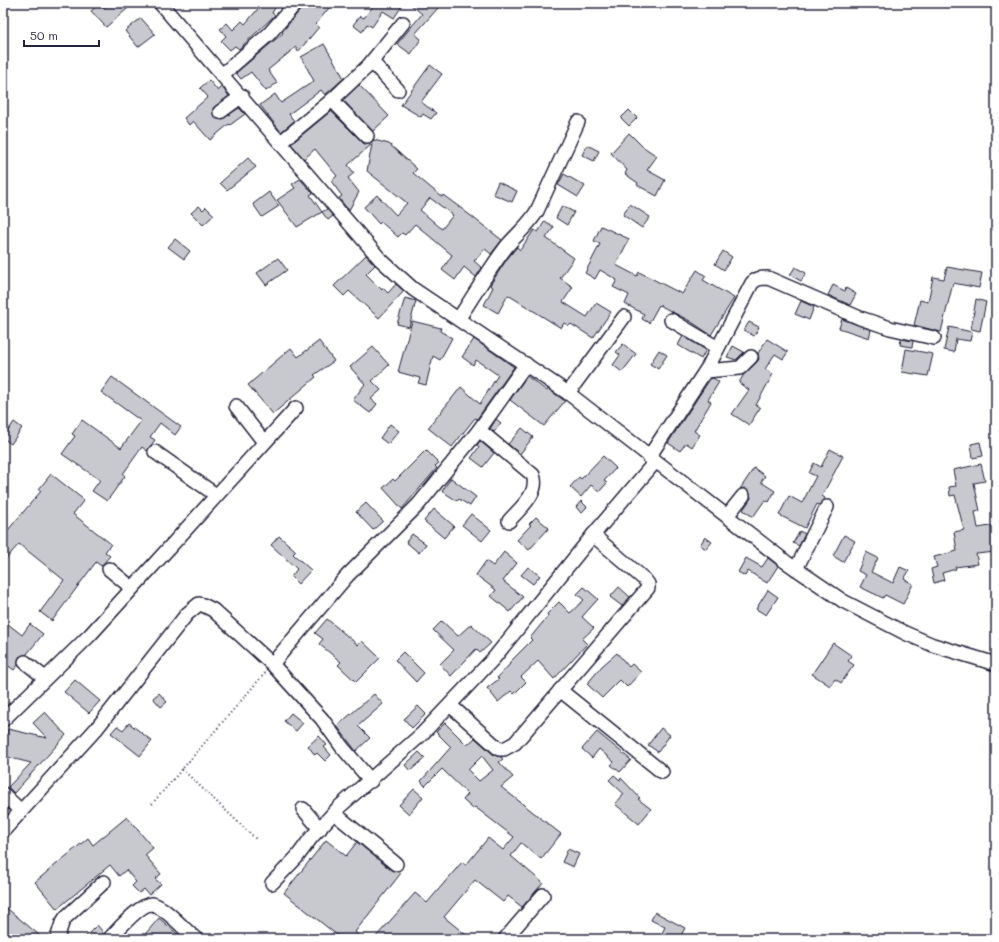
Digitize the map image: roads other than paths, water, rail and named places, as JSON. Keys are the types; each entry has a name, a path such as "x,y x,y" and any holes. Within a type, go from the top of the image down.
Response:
{"street":[{"path":"160,3 242,96 380,259 413,289 459,318 568,393 796,569 843,601 904,633 933,645 996,664"},
{"path":"223,74 269,34 296,3"},
{"path":"281,142 332,100 372,62 404,23"},
{"path":"372,62 398,90"},
{"path":"220,112 242,96"},
{"path":"332,100 367,136"},
{"path":"459,318 497,259 509,244 530,223 578,122"},
{"path":"272,883 297,857 334,813 422,734 494,658 593,535 652,459 706,371 752,283 761,278 768,278 860,318 890,328 934,338"},
{"path":"568,393 624,317"},
{"path":"671,320 718,348"},
{"path":"706,371 740,368 751,357"},
{"path":"272,664 347,576 418,506 479,430 526,364"},
{"path":"236,406 264,442"},
{"path":"3,720 90,635 296,408"},
{"path":"479,430 533,475 536,481 534,491 509,520"},
{"path":"155,452 216,495"},
{"path":"727,516 743,496"},
{"path":"796,569 828,507"},
{"path":"450,705 499,749 504,749 515,743 648,587 645,580 593,535"},
{"path":"108,569 132,588"},
{"path":"3,831 97,728 182,620 199,604 213,610 272,664 322,719 342,747 371,781"},
{"path":"25,662 45,678"},
{"path":"560,690 662,772"},
{"path":"3,794 21,811"},
{"path":"303,809 320,829"},
{"path":"334,813 396,864"},
{"path":"57,939 66,916 104,882"},
{"path":"504,939 543,895"},
{"path":"109,939 140,909 152,904 164,911 196,939"}]}
